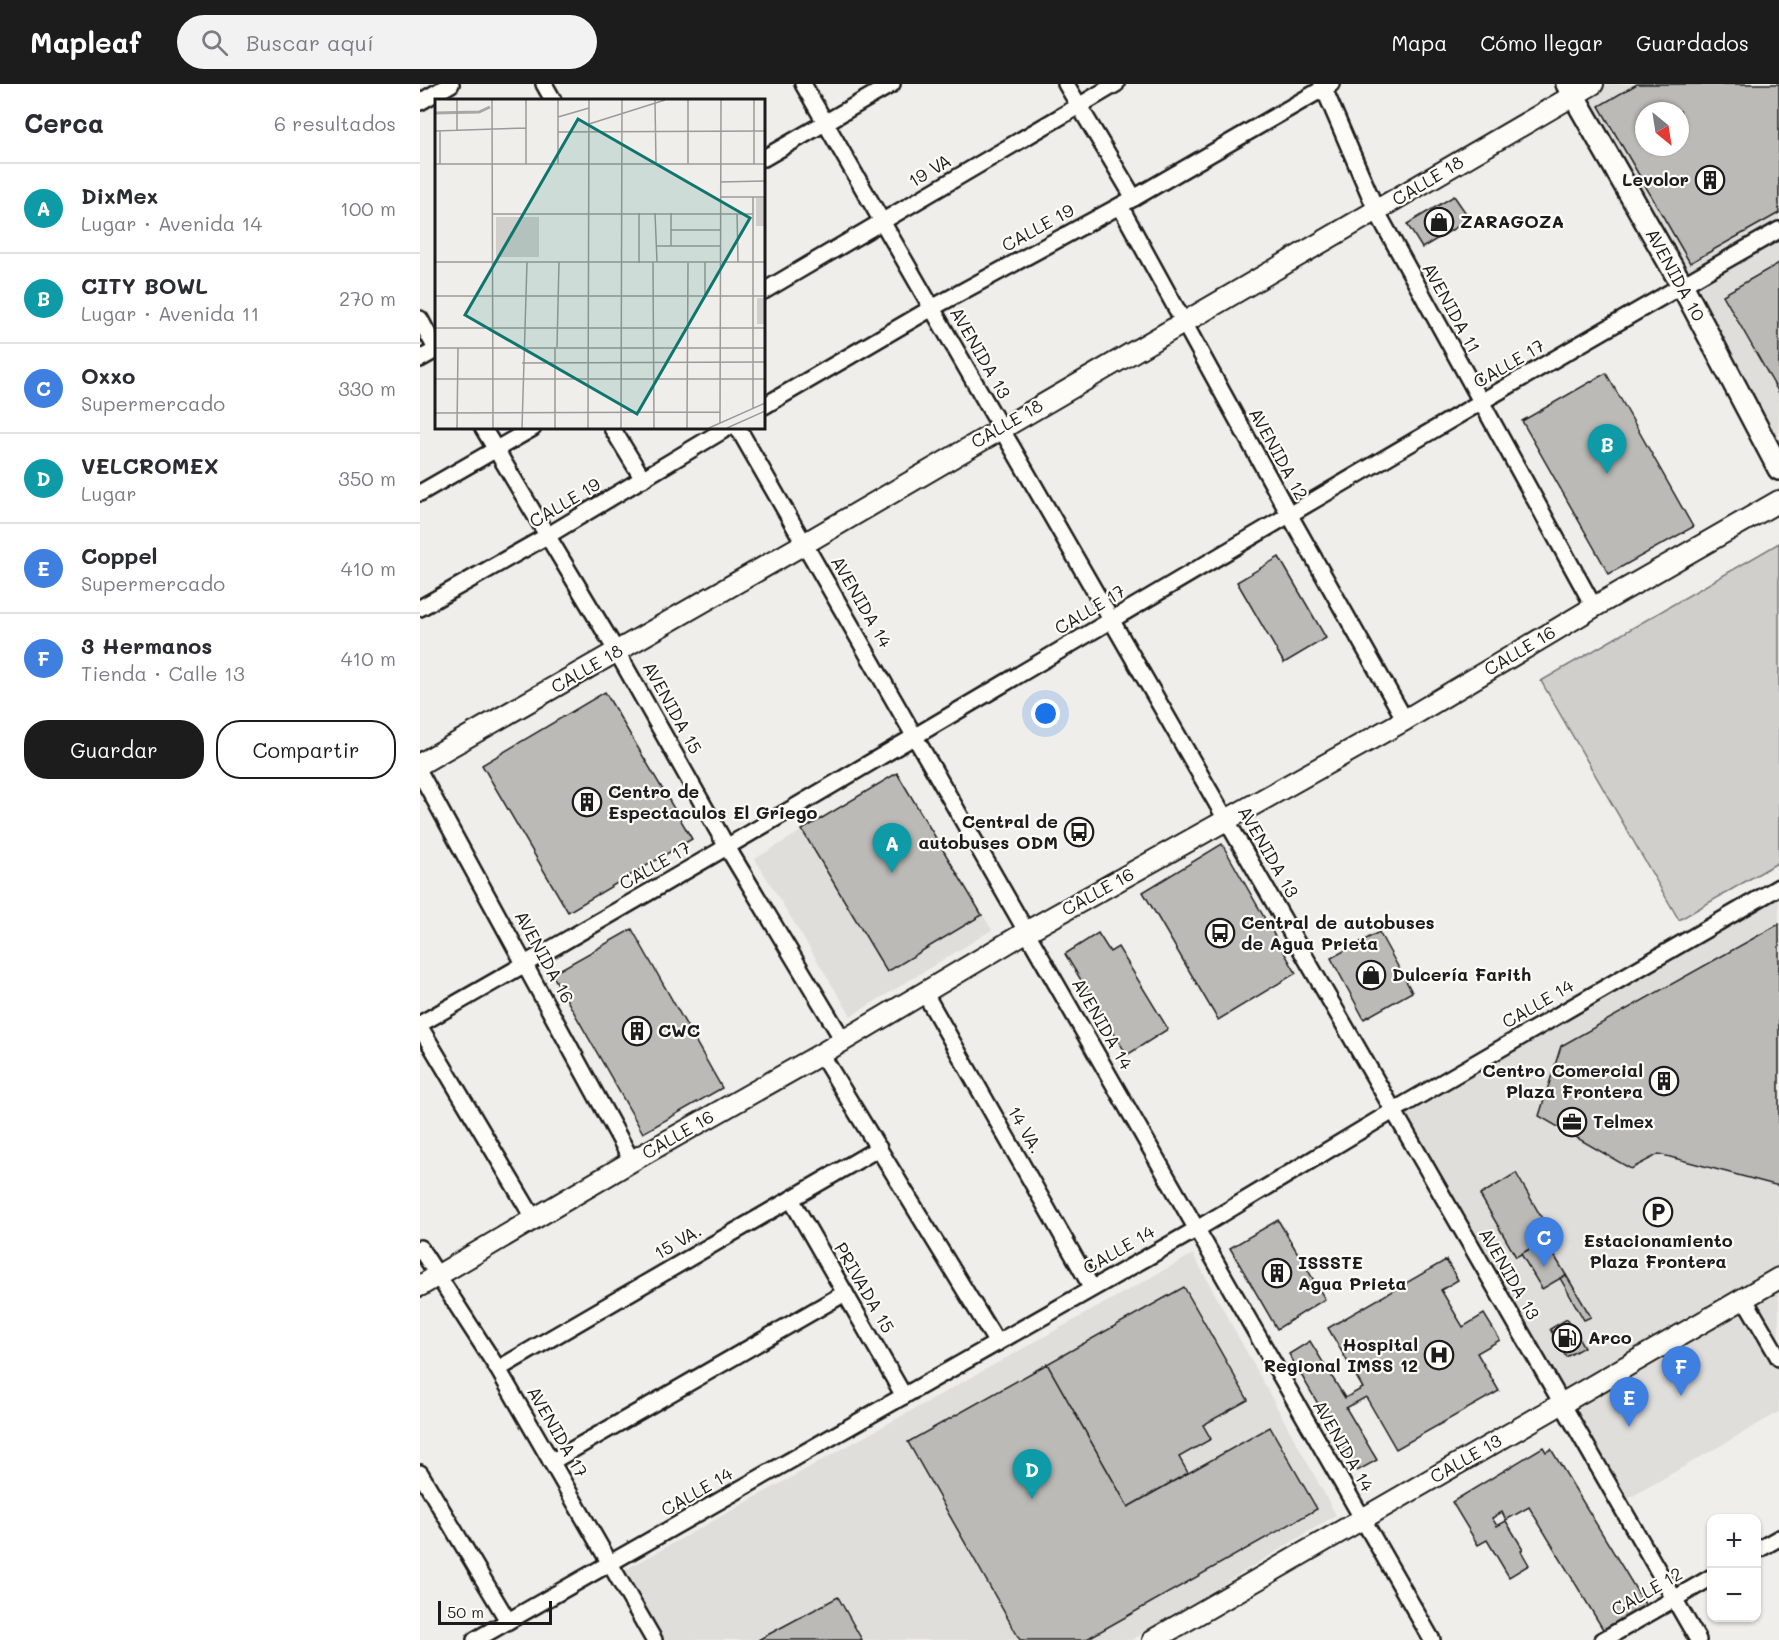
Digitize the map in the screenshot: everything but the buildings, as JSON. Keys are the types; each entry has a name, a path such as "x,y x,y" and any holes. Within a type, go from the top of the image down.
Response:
{"main road":[{"name":"AVENIDA 10","path":"1570,90 1682,285 1779,469"}],"street":[{"path":"420,102 451,84"},
{"path":"544,84 552,99"},
{"name":"AVENIDA 13","path":"803,84 1698,1640"},
{"path":"765,157 892,84"},
{"path":"1066,84 1134,198"},
{"name":"19 VA","path":"765,290 1116,84"},
{"name":"CALLE 18","path":"420,764 1377,212 1570,90 1593,84"},
{"name":"CALLE 19","path":"765,405 932,308 1120,206 1326,85"},
{"name":"AVENIDA 11","path":"1326,85 1377,212 1594,607"},
{"name":"AVENIDA 12","path":"1120,206 1405,720"},
{"name":"CALLE 17","path":"420,1026 1111,621 1289,514 1779,230"},
{"path":"420,319 435,347"},
{"path":"420,359 435,350"},
{"name":"AVENIDA 15","path":"484,429 617,652 727,847 843,1040"},
{"path":"420,493 531,429"},
{"path":"613,429 644,479"},
{"name":"CALLE 19","path":"420,608 548,536 725,429"},
{"name":"AVENIDA 14","path":"739,429 1432,1640"},
{"name":"CALLE 16","path":"428,1281 632,1161 821,1054 1026,932 1405,720 1594,607 1779,501"},
{"name":"AVENIDA 16","path":"420,773 632,1161"},
{"name":"CALLE 14","path":"475,1640 1197,1229 1393,1111 1779,887"},
{"name":"14 VA.","path":"924,992 1092,1288"},
{"path":"420,1026 534,1219"},
{"path":"821,1054 997,1343"},
{"name":"15 VA.","path":"498,1369 879,1148"},
{"name":"PRIVADA 15","path":"791,1199 904,1396"},
{"name":"AVENIDA 17","path":"420,1248 428,1281 498,1369 654,1640"},
{"name":"CALLE 13","path":"1161,1638 1779,1278"},
{"path":"551,1462 844,1293"},
{"path":"1744,1298 1779,1358"},
{"path":"420,1473 508,1621"},
{"path":"1761,1548 1779,1538"},
{"name":"CALLE 12","path":"1603,1640 1707,1580"}],"shaded area":[{"path":"1594,84 1779,84 1779,449 1573,96"},
{"path":"1779,543 1779,862 1679,920 1541,681"},
{"path":"897,773 992,930 851,1016 755,859"},
{"path":"1779,887 1779,1412 1619,1504 1393,1111"},
{"path":"1193,1254 1336,1515 1132,1640 658,1640 621,1572"}],"place":[{"name":"Levolor","path":"1710,180"},
{"name":"ZARAGOZA","path":"1439,222"},
{"name":"CITY BOWL","path":"1607,474"},
{"name":"Centro de Espectaculos El Griego","path":"587,802"},
{"name":"Central de autobuses ODM","path":"1079,832"},
{"name":"DixMex","path":"892,873"},
{"name":"Central de autobuses de Agua Prieta","path":"1220,933"},
{"name":"Dulcería Farith","path":"1371,975"},
{"name":"CWC","path":"637,1031"},
{"name":"Centro Comercial Plaza Frontera","path":"1664,1081"},
{"name":"Telmex","path":"1572,1122"},
{"name":"Estacionamiento Plaza Frontera","path":"1658,1212"},
{"name":"Oxxo","path":"1544,1267"},
{"name":"ISSSTE Agua Prieta","path":"1277,1273"},
{"name":"Arco","path":"1567,1338"},
{"name":"Hospital Regional IMSS 12","path":"1439,1355"},
{"name":"3 Hermanos","path":"1681,1396"},
{"name":"Coppel","path":"1629,1427"},
{"name":"VELCROMEX","path":"1032,1499"}]}
